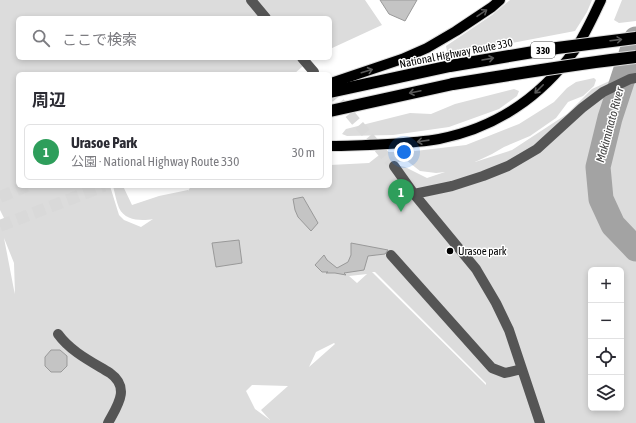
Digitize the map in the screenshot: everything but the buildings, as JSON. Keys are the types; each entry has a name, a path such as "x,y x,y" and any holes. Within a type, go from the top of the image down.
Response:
{"highway":[{"name":"National Highway Route 330","path":"332,92 450,66 557,48 636,38"},
{"name":"330","path":"332,111 453,84 592,62 636,57"}],"main road":[{"path":"332,83 402,59 427,48 456,31 500,0"},
{"path":"332,146 415,142 438,139 456,135 492,122 534,95 554,74 573,52 601,0"}],"street":[{"path":"251,0 264,16"},
{"path":"304,60 314,72"},
{"path":"414,194 452,186 508,166 537,149 582,108 603,92 630,79 636,78"},
{"path":"394,166 414,194 476,269 496,303 509,330 540,423"},
{"path":"391,255 492,368 505,373 522,369"},
{"path":"58,334 71,349 110,373 119,382 121,392 119,401 108,423"}],"shaded area":[{"name":"Urasoe park","path":"0,0 365,0 382,25 332,48 332,16 16,16 16,60 310,60 296,72 16,72 16,188 111,188 119,215 124,220 141,227 153,219 139,220 129,218 125,215 119,208 113,188 124,188 132,205 159,196 188,191 190,188 332,188 332,165 369,163 383,152 407,152 466,145 519,124 554,102 567,88 576,82 594,78 596,80 594,86 583,96 568,102 556,118 530,136 475,162 512,150 567,114 592,89 629,72 636,71 636,423 0,423 0,219 2,229 8,226 0,210","holes":["406,160 420,171 436,173 445,172 427,178 405,167 392,164","4,238 14,263 15,294 14,290","372,272 375,272 486,383 486,385","367,274 357,283 349,276","334,343 335,344 309,367 316,352","252,385 288,386 261,410 270,420 255,409 246,391"]},
{"path":"510,0 592,0 587,12 575,31 448,55 446,46 492,15"},
{"path":"622,0 636,0 636,21 619,23 614,20"},
{"path":"514,89 519,91 517,96 499,109 449,127 393,135 347,136 342,134 346,129 410,113 431,114 455,104"}],"waterway":[{"name":"Makiminato River","path":"636,39 610,118 598,167 601,199 613,225 636,249"}],"tunnel":[{"path":"332,93 394,166"},
{"path":"0,197 22,188"},
{"path":"0,226 99,188"}],"place":[{"name":"Urasoe Park","path":"401,212"},
{"name":"Urasoe park","path":"450,251"}]}
